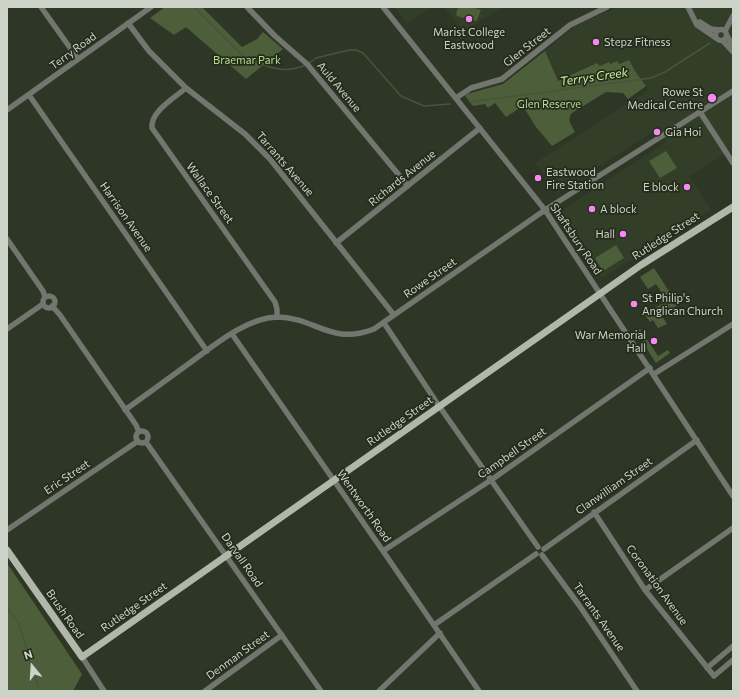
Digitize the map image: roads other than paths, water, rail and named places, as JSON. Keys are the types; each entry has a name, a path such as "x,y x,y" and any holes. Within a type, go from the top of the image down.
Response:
{"main road":[{"name":"Rutledge Street","path":"82,657 641,265 733,207"},
{"name":"Brush Road","path":"7,550 82,657"}],"street":[{"path":"41,7 78,59"},
{"name":"Terry Road","path":"7,110 151,7"},
{"name":"Auld Avenue","path":"248,7 275,36 307,64 408,186"},
{"name":"Shaftsbury Road","path":"383,7 545,210 601,293 733,496"},
{"name":"Glen Street","path":"456,98 471,88 502,79 570,25 607,7"},
{"path":"688,7 697,25 719,41 723,41 733,52"},
{"path":"723,41 726,40 724,32 733,16"},
{"path":"696,21 711,29 724,32 733,45"},
{"name":"Tarrants Avenue","path":"128,23 149,51 186,88 245,134 270,159 394,315"},
{"path":"716,38 716,34 724,32"},
{"name":"Wallace Street","path":"186,88 157,112 151,122 152,128 275,302 277,318"},
{"name":"Rowe Street","path":"125,410 207,351 232,334 254,322 277,318 295,320 327,331 346,335 365,332 384,322 545,210 733,91"},
{"name":"Harrison Avenue","path":"29,95 207,351"},
{"path":"700,112 733,163"},
{"name":"Richards Avenue","path":"336,243 480,128"},
{"path":"7,239 46,297"},
{"path":"46,297 48,296 53,298 55,302 52,306"},
{"path":"7,329 43,304 46,297"},
{"path":"43,304 46,307 52,306"},
{"path":"52,306 60,315 139,432"},
{"path":"384,322 440,406 538,547 541,546 544,549 544,553 539,554 434,625"},
{"path":"654,374 733,324"},
{"name":"Wentworth Road","path":"232,334 479,691"},
{"name":"Campbell Street","path":"384,552 491,480 650,368"},
{"path":"142,431 147,433 148,437 146,442 142,443 138,441 136,437 139,432 142,431"},
{"name":"Clanwilliam Street","path":"544,549 697,440"},
{"name":"Eric Street","path":"7,530 138,441"},
{"name":"Darvall Road","path":"146,442 321,691"},
{"name":"Coronation Avenue","path":"594,512 646,590 707,668"},
{"path":"646,590 733,528"},
{"path":"538,547 535,550 539,554"},
{"name":"Tarrants Avenue","path":"539,554 579,605 637,691"},
{"path":"379,691 440,633"},
{"name":"Denman Street","path":"205,691 282,635"},
{"path":"733,646 707,668 714,676 733,660"},
{"name":"Brush Road","path":"82,657 104,691"}],"waterway":[{"name":"Terrys Creek","path":"194,7 246,58 268,66 282,69 297,68 305,65"},
{"name":"Terrys Creek","path":"470,102 651,78 665,72 710,43"},
{"name":"Terrys Creek","path":"309,63 316,58 349,50 356,50 363,53 401,96 424,106 450,104"},
{"path":"7,608 19,623 39,691"}],"place":[{"name":"Marist College Eastwood","path":"469,19"},
{"name":"Stepz Fitness","path":"596,42"},
{"name":"Rowe St Medical Centre","path":"712,98"},
{"name":"Gia Hoi","path":"657,132"},
{"name":"Eastwood Fire Station","path":"538,178"},
{"name":"E block","path":"687,187"},
{"name":"A block","path":"592,209"},
{"name":"Hall","path":"623,234"},
{"name":"St Philip's Anglican Church","path":"634,304"},
{"name":"War Memorial Hall","path":"654,341"}],"park label":[{"name":"Braemar Park","path":"247,60"},
{"name":"Glen Reserve","path":"549,104"}]}
